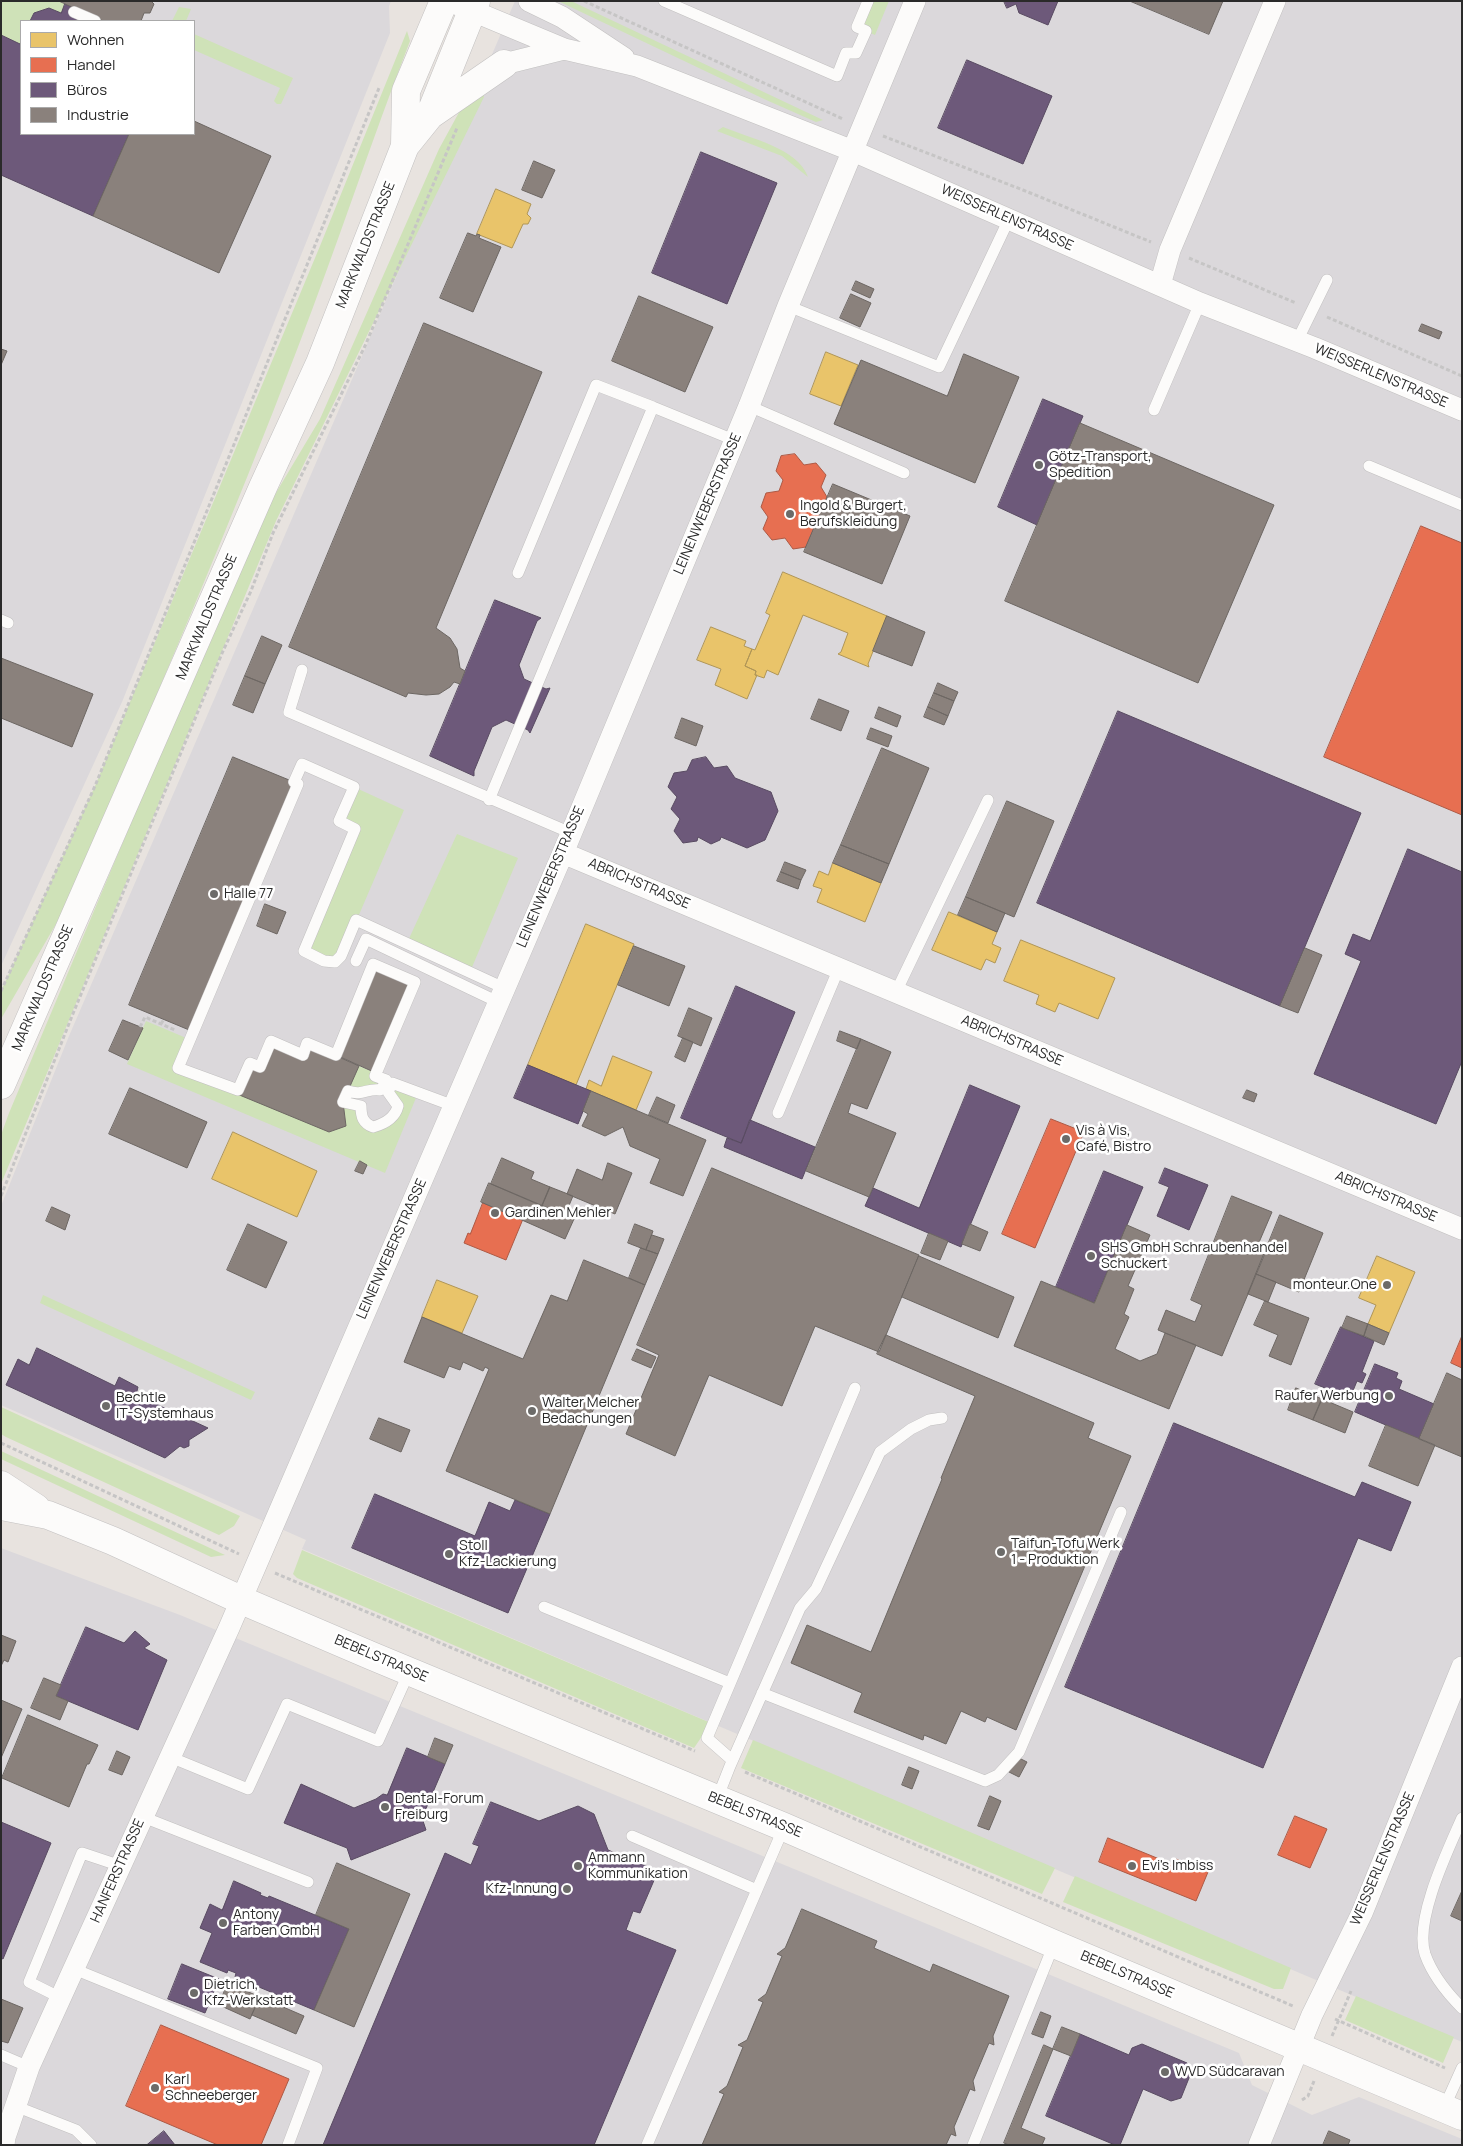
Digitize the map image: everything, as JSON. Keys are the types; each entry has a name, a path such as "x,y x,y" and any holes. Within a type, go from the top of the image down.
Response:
{"street":[{"name":"MARKWALDSTRASSE","path":"405,146 406,91 444,1"},
{"name":"WEISSERLENSTRASSE","path":"529,1 562,17 637,66"},
{"path":"853,151 915,1"},
{"path":"1160,286 1170,250 1275,1"},
{"name":"MARKWALDSTRASSE","path":"1,1085 263,487 320,364 405,146 430,114 466,5"},
{"name":"WEISSERLENSTRASSE","path":"466,5 564,49 637,66 853,151 1160,286 1462,410"},
{"path":"430,114 504,64 564,49"},
{"name":"LEINENWEBERSTRASSE","path":"241,1600 255,1563 567,843 853,151"},
{"name":"ABRICHSTRASSE","path":"567,843 839,968 1462,1228"},
{"name":"BEBELSTRASSE","path":"1,1485 48,1515 113,1541 241,1600 409,1672 784,1827 1054,1944 1453,2112"},
{"name":"BEBELSTRASSE","path":"1,1506 48,1515"},
{"name":"HANFERSTRASSE","path":"4,2145 29,2067 241,1600"},
{"name":"WEISSERLENSTRASSE","path":"1299,2048 1312,2015 1362,1913 1462,1668"},
{"path":"1259,2145 1299,2048"}],"lane":[{"path":"664,1 837,76 846,53 856,53 866,31 857,27 868,1"},
{"path":"74,12 93,20"},
{"path":"788,306 939,367 1009,219"},
{"path":"1297,341 1327,280"},
{"path":"1154,410 1200,303"},
{"path":"518,573 596,385 734,440"},
{"path":"749,406 904,473"},
{"path":"489,800 652,407"},
{"path":"1369,466 1462,505"},
{"path":"302,670 289,712 489,800 567,843"},
{"path":"454,1106 392,1083 388,1092 398,1106 397,1112 385,1122 373,1127 363,1119 361,1106 343,1102 348,1091 359,1095 375,1089 380,1090 386,1083 386,1080 376,1076 415,982 373,964 336,1055 307,1042 303,1055 271,1042 260,1067 250,1063 238,1090 178,1068 298,784 294,782 302,764 354,788 339,821 355,829 304,951 324,961 334,962 341,956 356,920 501,995"},
{"path":"896,992 988,800"},
{"path":"356,961 371,927"},
{"path":"366,940 501,995"},
{"path":"778,1113 839,968"},
{"path":"731,1763 707,1738 855,1388"},
{"path":"717,1799 731,1763 800,1608 816,1588 880,1452 911,1429 929,1420 942,1418"},
{"path":"762,1693 985,1781 998,1775 1019,1752 1121,1512"},
{"path":"544,1607 730,1683"},
{"path":"170,1757 248,1789 287,1704 378,1741 409,1672"},
{"path":"143,1817 308,1882"},
{"path":"1462,1818 1437,1877 1424,1922 1425,1953 1435,1975 1462,2008"},
{"path":"648,2145 784,1827"},
{"path":"632,1836 757,1890"},
{"path":"61,1998 29,1982 82,1853 120,1866"},
{"path":"973,2145 1054,1944"},
{"path":"74,1969 317,2068 288,2145"},
{"path":"1,2055 29,2067"},
{"path":"1453,2112 1460,2071"},
{"path":"16,2106 76,2130 91,2145"}],"path":[{"path":"584,1 863,128 1170,250 1462,376"},
{"path":"1,992 95,786 381,84"},
{"path":"1,1196 72,1016 223,652 251,591 273,534 366,346 457,129 462,122"},
{"path":"140,1027 145,1017 192,1037"},
{"path":"161,1024 164,1019"},
{"path":"1,1443 231,1550 255,1563 731,1763 1312,2015 1339,2019 1460,2071"}],"shaded area":[{"path":"1,1 391,1 389,6 390,33 122,702 1,966"},
{"path":"515,1 1462,1 1462,2042 302,1549 306,1540 1,1405 1,1206 69,1036"},
{"path":"1,1548 180,1615 1239,2053 1252,2085 1312,2115 1359,2097 1462,2139 1462,2145 1,2145"}],"green space":[{"path":"1,1 59,1 65,4 61,13 49,8 34,13 30,20 20,20 20,44 1,35"},
{"path":"558,1 571,1 823,120 816,122 764,99"},
{"path":"868,1 889,1 875,35 857,27"},
{"path":"179,7 191,9 186,20 172,20"},
{"path":"407,31 410,41 312,309 222,539 88,857 60,917 1,1019 1,991 95,786 320,246"},
{"path":"195,34 293,78 281,104 277,104 274,101 280,88 195,50"},
{"path":"483,88 484,97 276,521 1,1184 1,1135 9,1113 255,528 320,419 439,149 463,105"},
{"path":"723,127 784,151 803,167 808,177 782,156 717,131"},
{"path":"354,787 404,810 340,959 304,951 355,829 339,821"},
{"path":"457,834 518,858 470,972 407,943"},
{"path":"146,1021 191,1040 178,1067 329,1132 346,1126 343,1102 361,1106 367,1124 392,1117 392,1083 418,1093 385,1173 127,1064"},
{"path":"359,1066 376,1073 386,1083 348,1091"},
{"path":"43,1295 255,1392 251,1400 40,1303"},
{"path":"1,1407 240,1516 234,1526 219,1535 6,1437 1,1434"},
{"path":"1,1451 225,1555 211,1557 1,1459"},
{"path":"302,1550 711,1723 694,1748 297,1578 293,1574"},
{"path":"753,1740 1055,1868 1042,1894 741,1768"},
{"path":"1075,1876 1291,1968 1283,1989 1274,1989 1063,1902"},
{"path":"1356,1996 1454,2037 1443,2063 1345,2020"}],"building: Wohnen":[{"path":"496,189 531,204 527,214 531,218 528,224 523,224 512,248 477,234"},
{"path":"826,352 858,365 841,406 810,394"},
{"path":"783,572 887,616 868,664 869,667 838,654 841,652 848,633 803,615 778,675 767,670 764,678 755,675 756,671 745,666 752,649 755,650 770,615 766,613"},
{"path":"711,627 746,641 744,646 752,649 745,666 756,671 755,675 757,675 747,699 715,685 721,669 697,660"},
{"path":"833,863 881,883 865,922 817,902 822,889 813,886 819,871 828,875"},
{"path":"949,912 997,932 992,944 1001,948 995,963 986,959 981,970 932,950"},
{"path":"586,924 634,944 576,1085 528,1065"},
{"path":"1021,940 1115,978 1098,1019 1059,1003 1055,1012 1036,1004 1039,995 1004,981"},
{"path":"613,1056 652,1072 636,1110 586,1089 589,1080 601,1086"},
{"path":"233,1132 317,1171 297,1217 212,1179"},
{"name":"monteur.One","path":"1377,1256 1415,1272 1389,1333 1368,1324 1376,1305 1359,1298"},
{"path":"437,1280 478,1296 462,1333 422,1317"}],"building: Handel":[{"path":"795,454 804,465 816,463 826,475 821,487 827,497 806,547 793,549 785,538 772,540 763,529 768,517 761,507 766,493 779,491 783,480 776,471 781,456"},
{"path":"1421,526 1462,543 1462,815 1324,757"},
{"path":"1051,1119 1084,1132 1035,1248 1002,1234"},
{"path":"483,1203 523,1219 506,1260 464,1243 468,1233 470,1234"},
{"path":"1462,1336 1462,1368 1451,1363"},
{"path":"1295,1816 1327,1829 1310,1868 1278,1855"},
{"path":"1108,1838 1174,1865 1176,1859 1208,1872 1196,1901 1099,1862"},
{"path":"161,2025 289,2079 261,2145 218,2145 126,2106"}],"building: Büros":[{"path":"1004,1 1058,1 1048,25 1019,13 1016,4 1007,8"},
{"path":"65,4 76,9 74,14 77,20 30,20 34,13 49,8 61,13"},
{"path":"1,35 20,44 20,135 129,135 93,216 1,175"},
{"path":"967,60 1052,96 1023,164 938,128"},
{"path":"701,152 777,183 727,304 652,273"},
{"name":"Götz-Transport, Spedition","path":"1043,399 1083,416 1037,525 998,507"},
{"path":"495,600 541,618 537,621 519,665 524,679 546,689 550,688 530,733 528,730 506,720 492,727 474,771 474,776 430,756"},
{"path":"1118,711 1361,813 1280,1006 1037,903"},
{"path":"706,757 714,768 727,766 735,778 771,792 778,811 765,840 747,848 721,837 720,840 711,844 698,837 697,841 683,843 674,831 680,819 671,809 677,797 668,787 674,773 687,771 692,760"},
{"path":"1408,849 1462,872 1462,1061 1436,1124 1314,1074 1361,961 1345,954 1353,934 1370,941"},
{"path":"736,986 795,1012 741,1143 681,1118"},
{"path":"528,1065 591,1091 578,1124 514,1098"},
{"path":"970,1085 1020,1106 961,1247 865,1206 873,1188 919,1208"},
{"path":"750,1120 815,1147 802,1179 724,1147 727,1138 741,1143"},
{"path":"1165,1168 1208,1185 1189,1230 1157,1216 1169,1187 1159,1183"},
{"name":"SHS GmbH Schraubenhandel Schuckert","path":"1104,1171 1143,1187 1094,1303 1056,1287"},
{"path":"1341,1327 1374,1341 1362,1372 1366,1374 1362,1383 1357,1381 1350,1398 1315,1384"},
{"name":"Bechtle IT-Systemhaus","path":"37,1348 115,1386 119,1377 138,1387 136,1395 208,1428 189,1440 189,1446 184,1448 180,1446 165,1458 6,1385 18,1359 29,1365"},
{"name":"Raufer Werbung","path":"1375,1364 1398,1373 1396,1378 1402,1381 1399,1389 1434,1404 1419,1439 1355,1412"},
{"path":"1174,1423 1355,1497 1362,1482 1411,1502 1391,1551 1358,1538 1263,1768 1065,1687"},
{"name":"Stoll Kfz-Lackierung","path":"375,1494 475,1536 489,1502 510,1511 515,1500 550,1514 508,1613 352,1548"},
{"path":"86,1627 124,1643 135,1631 150,1644 144,1648 167,1660 138,1730 56,1696"},
{"path":"407,1748 445,1764 422,1818 426,1830 351,1860 347,1848 284,1823 301,1784 354,1808 383,1794 387,1795"},
{"path":"491,1802 539,1821 578,1806 594,1814 608,1850 658,1871 640,1913 633,1911 626,1930 676,1950 594,2145 323,2145 445,1853 471,1865 479,1846 473,1844"},
{"path":"1,1822 51,1843 3,1959 1,1958"},
{"path":"234,1881 261,1893 260,1895 268,1898 269,1896 349,1929 314,2010 235,1977 236,1973 228,1970 227,1973 200,1962 212,1933 200,1928 210,1904 222,1910"},
{"path":"182,1964 219,1979 205,2013 168,1999"},
{"path":"1080,2034 1129,2055 1132,2048 1142,2044 1187,2063 1191,2073 1181,2098 1171,2101 1143,2089 1120,2145 1115,2145 1046,2116"},
{"path":"164,2131 175,2145 147,2145"}],"building: Industrie":[{"path":"59,1 151,1 154,4 150,13 144,13 141,20 102,20"},
{"path":"1130,1 1223,1 1209,34"},
{"path":"195,121 271,156 219,273 93,216 129,135 195,135"},
{"path":"534,161 555,170 542,198 522,190"},
{"path":"468,233 476,236 477,234 480,235 479,238 501,247 473,312 440,298"},
{"path":"856,281 874,289 870,298 852,290"},
{"path":"851,294 871,303 860,327 840,318"},
{"path":"639,296 713,327 685,392 612,361"},
{"path":"424,323 542,372 436,628 450,638 457,649 460,668 465,671 460,684 454,682 439,694 408,693 406,697 289,647"},
{"path":"1422,324 1442,332 1439,339 1419,331"},
{"path":"1,349 7,351 1,365"},
{"path":"964,354 1019,377 975,483 834,424 861,360 947,396"},
{"path":"1080,423 1274,505 1198,683 1005,601"},
{"path":"833,484 910,516 882,584 804,552"},
{"path":"887,616 925,632 912,666 873,651"},
{"path":"262,636 282,645 265,684 245,676"},
{"path":"1,658 93,694 72,747 1,718"},
{"path":"245,676 265,684 253,713 233,705"},
{"path":"938,683 958,692 954,701 934,693"},
{"path":"934,693 954,701 948,716 928,707"},
{"path":"819,699 849,711 841,731 811,719"},
{"path":"879,707 901,716 897,727 875,718"},
{"path":"928,707 948,716 944,725 924,717"},
{"path":"682,718 703,726 696,746 675,738"},
{"path":"871,728 892,736 888,747 867,739"},
{"path":"882,748 929,768 889,864 841,845"},
{"name":"Halle 77","path":"233,757 294,782 194,1032 129,1005"},
{"path":"1007,801 1054,821 1014,917 966,897"},
{"path":"841,845 889,864 881,883 833,863"},
{"path":"785,862 806,870 801,880 781,872"},
{"path":"781,872 801,880 798,889 777,881"},
{"path":"966,897 1005,913 997,932 958,915"},
{"path":"265,904 286,912 277,934 257,926"},
{"path":"634,946 685,966 669,1006 618,985"},
{"path":"1305,948 1322,955 1298,1013 1280,1006"},
{"path":"373,964 415,982 376,1073 336,1055"},
{"path":"689,1008 712,1018 701,1046 678,1036"},
{"path":"123,1020 143,1028 128,1060 109,1051"},
{"path":"840,1031 861,1039 857,1049 837,1041"},
{"path":"683,1038 693,1042 685,1062 675,1057"},
{"path":"861,1039 891,1052 867,1109 851,1103 848,1113 896,1133 869,1197 806,1171"},
{"path":"271,1041 303,1055 307,1043 359,1066 343,1102 346,1126 329,1132 237,1094 250,1063 260,1067"},
{"path":"130,1088 207,1122 187,1168 109,1134"},
{"path":"1247,1090 1257,1094 1254,1102 1243,1098"},
{"path":"591,1091 706,1140 683,1196 650,1183 660,1159 630,1146 623,1127 605,1136 582,1126 588,1114 583,1111"},
{"path":"657,1097 675,1105 668,1123 649,1115"},
{"path":"502,1158 534,1172 531,1179 550,1187 542,1206 491,1184"},
{"path":"360,1161 367,1165 363,1174 355,1171"},
{"path":"608,1163 632,1173 615,1214 567,1194 577,1169 602,1180"},
{"path":"712,1168 919,1255 879,1352 815,1326 782,1406 709,1375 675,1456 626,1434 659,1355 637,1345"},
{"path":"489,1183 574,1219 565,1239 481,1202"},
{"path":"550,1187 573,1196 565,1215 542,1206"},
{"path":"1232,1196 1272,1212 1257,1247 1266,1251 1222,1356 1158,1330 1166,1310 1195,1322 1202,1305 1191,1300"},
{"path":"52,1207 70,1215 65,1230 46,1221"},
{"path":"1280,1215 1323,1233 1299,1292 1256,1274"},
{"path":"248,1224 287,1242 266,1288 227,1270"},
{"path":"635,1224 653,1231 646,1250 628,1243"},
{"path":"970,1224 988,1232 980,1251 962,1244"},
{"path":"1127,1225 1150,1235 1128,1286 1134,1289 1124,1314 1129,1317 1115,1349 1140,1361 1157,1354 1165,1333 1196,1345 1169,1409 1014,1346 1041,1281 1094,1303"},
{"path":"929,1233 948,1241 940,1260 921,1253"},
{"path":"652,1235 664,1239 658,1254 646,1250"},
{"path":"641,1248 658,1254 645,1285 629,1278"},
{"path":"919,1256 1014,1297 998,1338 902,1297"},
{"name":"Walter Melcher Bedachungen","path":"584,1260 645,1285 550,1514 446,1471 489,1369 485,1367 483,1371 463,1362 460,1370 449,1366 444,1378 404,1362 422,1317 523,1359 551,1295 567,1301"},
{"path":"1256,1274 1276,1282 1268,1302 1248,1294"},
{"path":"1265,1301 1309,1318 1291,1365 1269,1356 1278,1335 1254,1325"},
{"path":"1347,1316 1368,1324 1364,1336 1342,1328"},
{"path":"1368,1324 1389,1333 1384,1345 1364,1336"},
{"name":"Taifun-Tofu Werk 1 - Produktion","path":"886,1335 1094,1423 1088,1438 1131,1456 1016,1730 987,1717 985,1722 961,1711 946,1744 924,1735 923,1740 854,1712 862,1693 791,1663 807,1625 871,1652 975,1396 877,1354"},
{"path":"637,1349 656,1357 651,1368 632,1360"},
{"path":"1447,1373 1462,1380 1462,1457 1419,1439"},
{"path":"1296,1388 1322,1399 1313,1420 1288,1410"},
{"path":"1322,1399 1353,1412 1345,1433 1313,1420"},
{"path":"379,1418 410,1430 401,1452 370,1439"},
{"path":"1386,1425 1435,1445 1418,1486 1369,1466"},
{"path":"1,1635 16,1641 8,1662 4,1660 1,1666"},
{"path":"44,1678 61,1685 56,1696 68,1701 60,1720 31,1708"},
{"path":"1,1700 22,1709 1,1758"},
{"path":"28,1715 98,1745 89,1764 87,1764 69,1807 2,1778"},
{"path":"435,1738 453,1745 445,1764 428,1757"},
{"path":"117,1751 130,1757 122,1775 109,1770"},
{"path":"1017,1757 1027,1762 1019,1777 1009,1772"},
{"path":"909,1767 919,1771 912,1789 902,1785"},
{"path":"990,1796 1001,1801 989,1830 978,1826"},
{"path":"337,1863 410,1894 354,2027 314,2010 349,1929 316,1915"},
{"path":"1462,1891 1462,1921 1451,1916"},
{"path":"802,1909 877,1941 874,1948 930,1972 933,1964 1009,1996 993,2036 994,2045 989,2043 973,2081 975,2091 970,2089 954,2127 956,2136 951,2134 946,2145 702,2145 724,2094 719,2092 727,2086 743,2047 738,2045 747,2040 763,2002 758,2000 766,1994 782,1956 777,1954 785,1948"},
{"path":"228,1983 260,1997 250,2019 219,2005"},
{"path":"260,1997 304,2016 296,2034 252,2015"},
{"path":"1,1999 23,2008 8,2043 1,2041"},
{"path":"1041,2012 1051,2016 1043,2038 1032,2034"},
{"path":"1062,2027 1080,2034 1071,2056 1053,2049"},
{"path":"1044,2045 1053,2049 1021,2128 1045,2138 1042,2145 1009,2145 1004,2143"},
{"path":"1329,2131 1350,2140 1348,2145 1323,2145"}],"place":[{"name":"Götz-Transport, Spedition","path":"1039,465"},
{"name":"Ingold & Burgert, Berufskleidung","path":"790,514"},
{"name":"Halle 77","path":"214,894"},
{"name":"Vis à Vis, Café, Bistro","path":"1066,1139"},
{"name":"Gardinen Mehler","path":"495,1213"},
{"name":"SHS GmbH Schraubenhandel Schuckert","path":"1091,1256"},
{"name":"monteur.One","path":"1387,1285"},
{"name":"Raufer Werbung","path":"1389,1396"},
{"name":"Bechtle IT-Systemhaus","path":"106,1406"},
{"name":"Walter Melcher Bedachungen","path":"532,1411"},
{"name":"Taifun-Tofu Werk 1 - Produktion","path":"1001,1552"},
{"name":"Stoll Kfz-Lackierung","path":"449,1554"},
{"name":"Dental-Forum Freiburg","path":"385,1807"},
{"name":"Ammann Kommunikation","path":"578,1866"},
{"name":"Evi's Imbiss","path":"1132,1866"},
{"name":"Kfz-Innung","path":"567,1889"},
{"name":"Antony Farben GmbH","path":"223,1923"},
{"name":"Dietrich, Kfz-Werkstatt","path":"194,1993"},
{"name":"WVD Südcaravan","path":"1165,2072"},
{"name":"Karl Schneeberger","path":"155,2088"}]}
